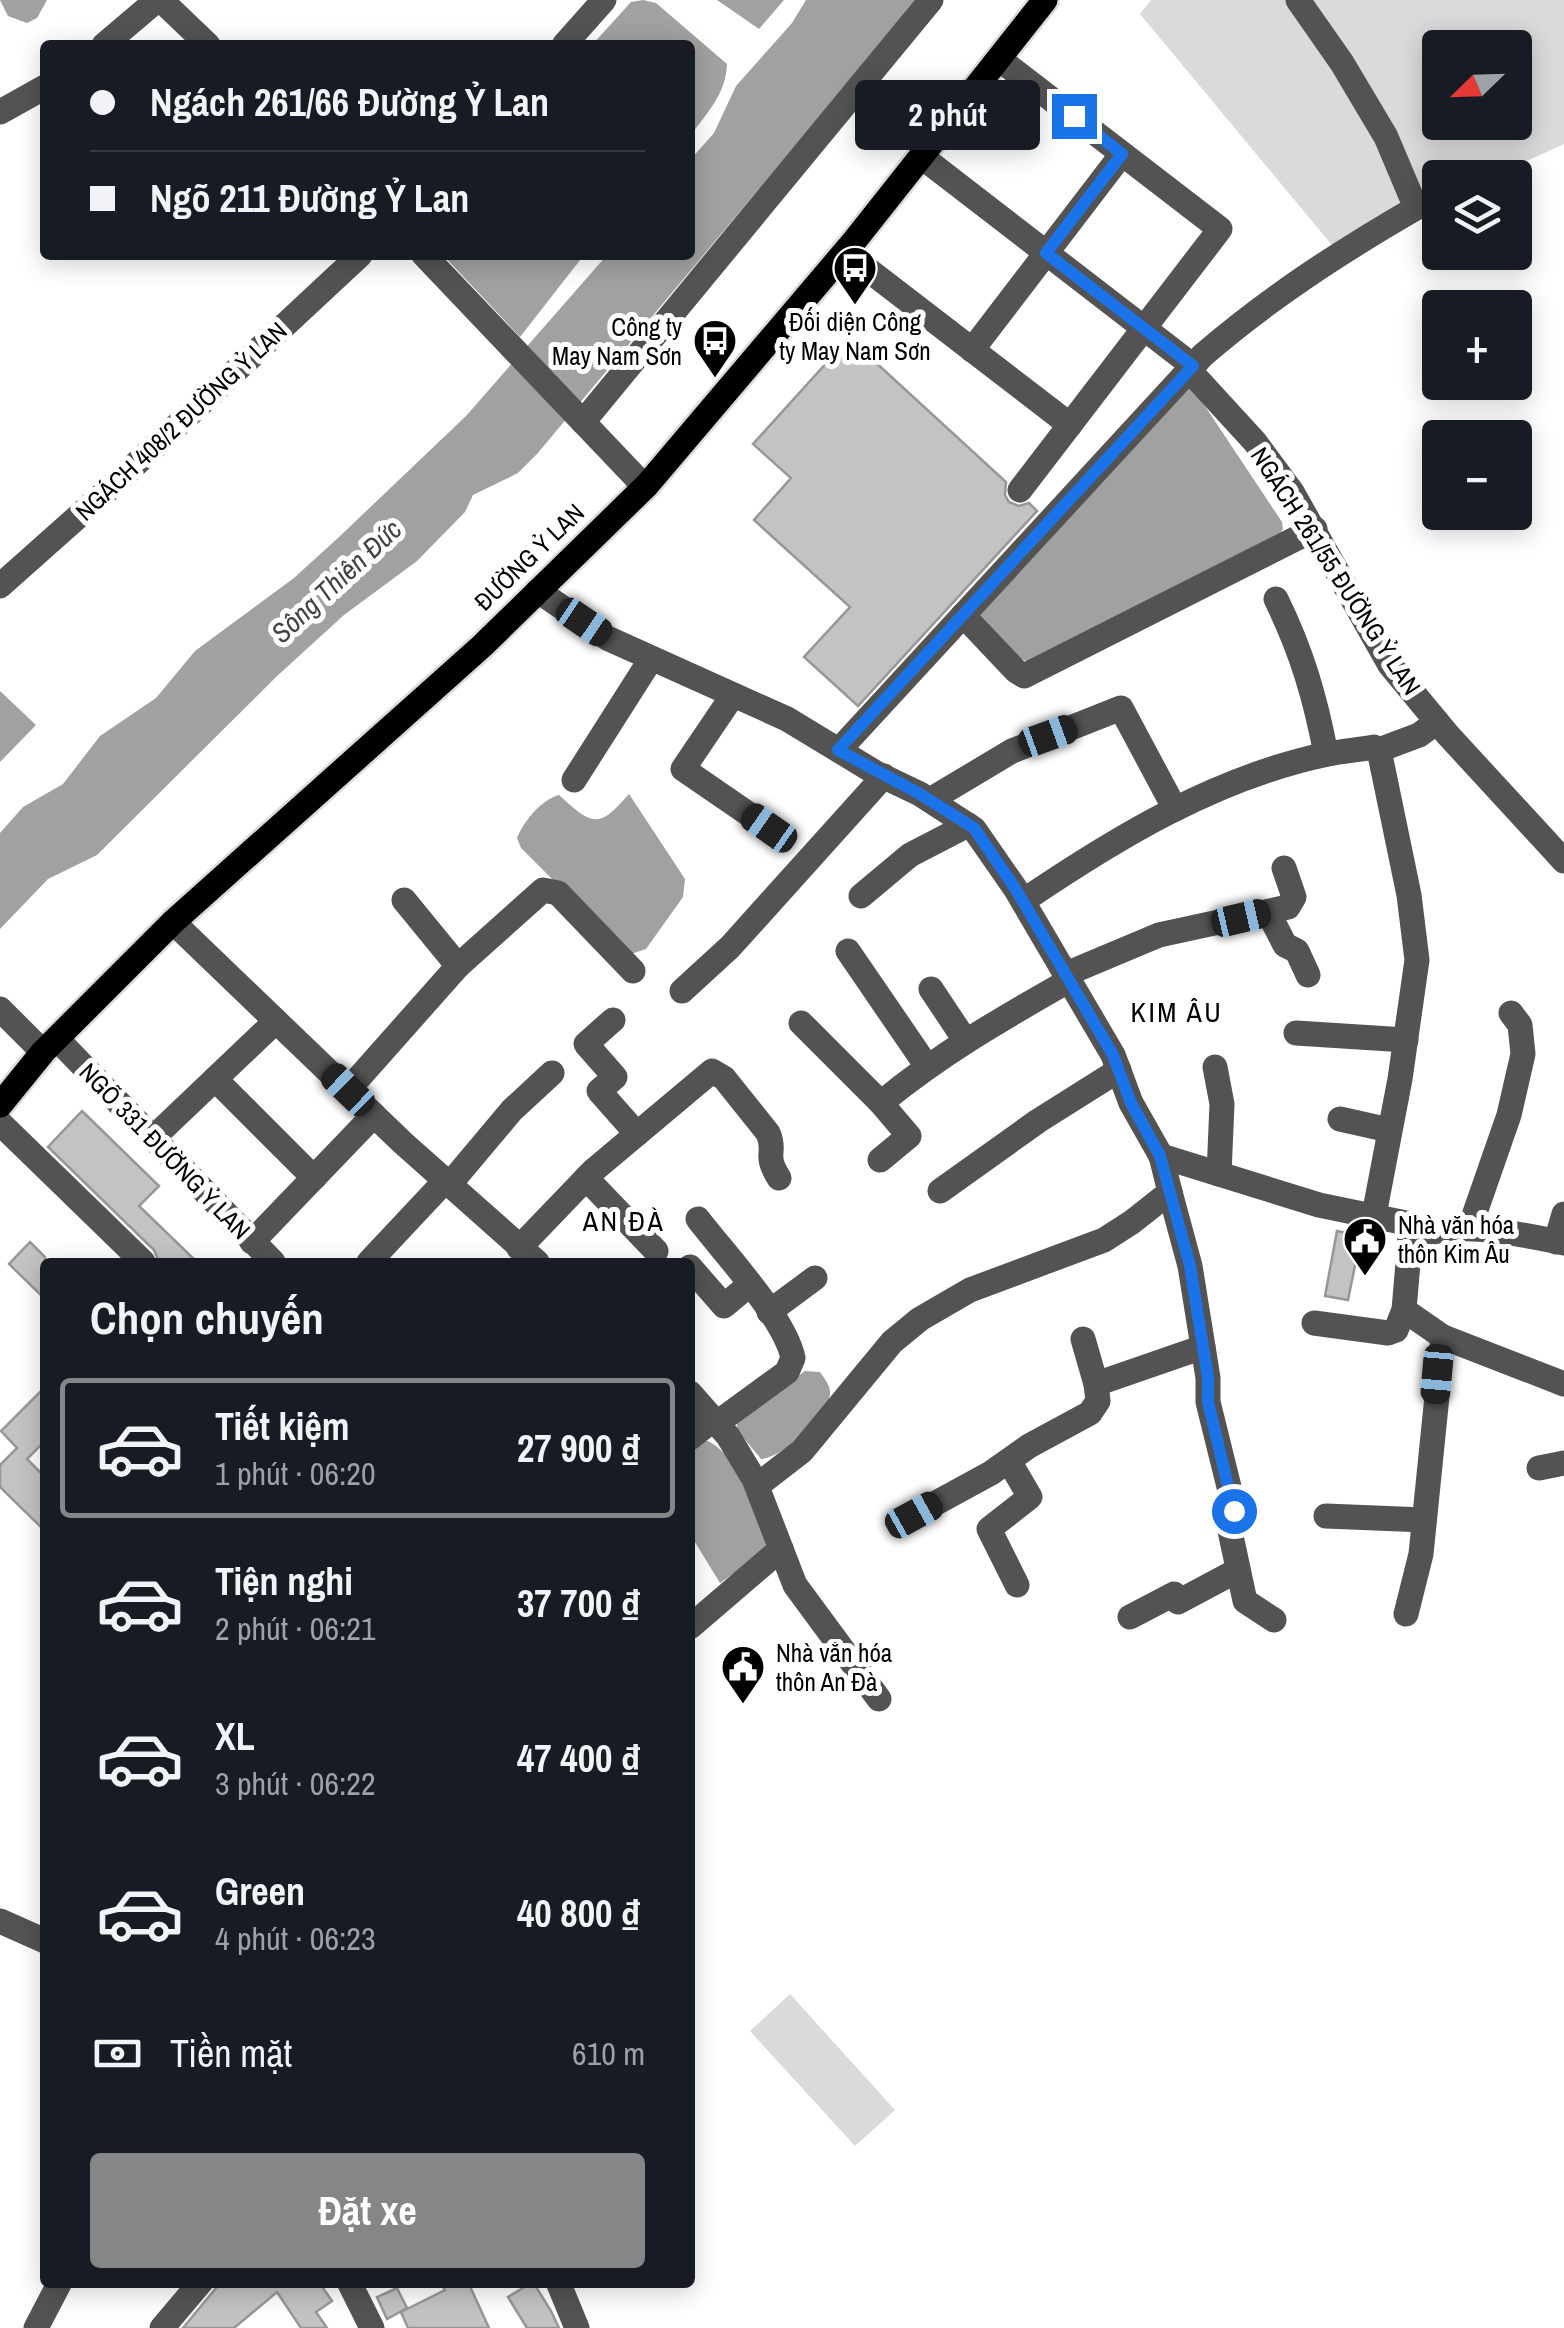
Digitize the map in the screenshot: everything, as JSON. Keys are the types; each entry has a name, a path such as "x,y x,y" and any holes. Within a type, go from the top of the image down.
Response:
{"main road":[{"name":"ĐƯỜNG Ỷ LAN","path":"0,1105 50,1046 174,922 467,659 645,487 845,252 1045,0"}],"street":[{"path":"568,40 604,0"},
{"path":"583,422 931,0"},
{"path":"838,750 1191,368 1252,313 1312,271 1416,208 1386,138 1342,63 1298,0"},
{"path":"111,40 162,1 203,40"},
{"path":"999,59 1220,229 1020,490"},
{"path":"0,112 40,89"},
{"path":"972,350 1122,154"},
{"name":"NGÁCH 261/55 ĐƯỜNG Ỷ LAN","path":"922,157 1191,368 1254,442 1314,529 1390,665 1436,722 1564,861"},
{"path":"845,252 1070,425"},
{"name":"NGÁCH 408/2 ĐƯỜNG Ỷ LAN","path":"0,586 109,490 355,260"},
{"path":"429,260 645,487"},
{"path":"963,615 1024,676 1314,529"},
{"path":"538,591 607,638 787,719 974,828 1068,977 1160,1156 1190,1266 1204,1347 1208,1402 1232,1498 1230,1531 1245,1601 1274,1620"},
{"path":"1276,599 1300,648 1326,754"},
{"path":"574,780 651,659"},
{"path":"733,696 683,769 769,828"},
{"path":"930,800 999,758 1121,708 1175,810"},
{"path":"1380,750 1410,739 1436,722"},
{"path":"1023,901 1094,853 1175,810 1272,770 1326,754 1374,746 1380,750 1409,895 1416,960 1406,1040 1374,1215"},
{"path":"682,992 730,947 884,776"},
{"path":"861,896 910,855 968,825"},
{"path":"881,1103 926,1066 1068,977 1159,935 1288,907 1293,902 1284,868"},
{"path":"348,1090 458,966 542,890 558,893 633,972"},
{"path":"404,900 458,966"},
{"path":"1268,912 1285,944 1296,951 1308,974"},
{"path":"174,922 374,1115 528,1255 586,1178 712,1071 718,1072 768,1133 772,1142 769,1163 779,1178"},
{"path":"848,951 926,1066"},
{"path":"931,989 965,1040"},
{"name":"NGÕ 331 ĐƯỜNG Ỷ LAN","path":"0,1008 50,1046 153,1138 269,1258"},
{"path":"1470,1227 1509,1115 1523,1054 1520,1025 1511,1013"},
{"path":"613,1020 586,1044 615,1077 599,1091 637,1134"},
{"path":"153,1138 276,1021"},
{"path":"801,1023 909,1136 880,1160"},
{"path":"1296,1034 1406,1040"},
{"path":"1215,1067 1222,1104 1219,1174"},
{"path":"940,1191 1038,1120 1118,1070"},
{"path":"378,1258 512,1110 552,1073"},
{"path":"215,1079 314,1178"},
{"path":"252,1242 374,1115"},
{"path":"1340,1119 1389,1130"},
{"path":"0,1123 139,1258"},
{"path":"1160,1156 1318,1204 1406,1223 1410,1239 1404,1310 1396,1330 1388,1334 1314,1323"},
{"path":"586,1178 656,1251"},
{"path":"758,1486 802,1451 892,1342 920,1318 970,1290 1104,1240 1170,1192"},
{"path":"1410,1239 1429,1232 1470,1227 1560,1243 1564,1214"},
{"path":"695,1435 791,1366 791,1348 769,1312 698,1219"},
{"path":"695,1272 724,1306 750,1285"},
{"path":"769,1312 815,1278"},
{"path":"1404,1310 1443,1336 1564,1384"},
{"path":"1406,1614 1421,1554 1443,1336"},
{"path":"914,1515 1090,1413 1098,1401 1082,1339"},
{"path":"1096,1384 1204,1347"},
{"path":"695,1398 716,1421 758,1486 796,1584 879,1700"},
{"path":"1009,1461 1030,1497 989,1529 1017,1585"},
{"path":"1326,1516 1424,1520"},
{"path":"695,1623 781,1549"},
{"path":"1130,1617 1174,1594 1178,1602 1238,1570"},
{"path":"0,1921 40,1940"},
{"path":"36,2328 57,2288"},
{"path":"162,2328 196,2288"},
{"path":"355,2288 372,2328"},
{"path":"560,2288 576,2328"}],"shaded area":[{"path":"1151,0 1564,0 1564,144 1529,160 1422,160 1422,210 1336,250 1140,14"},
{"path":"790,1994 895,2110 855,2146 750,2031"}],"water":[{"path":"0,0 47,0 37,18 27,23 8,16"},
{"path":"717,0 784,0 759,29"},
{"name":"Sông Thiên Đức","path":"806,0 917,0 537,454 518,473 473,495 465,512 417,561 344,615 276,677 97,855 48,879 0,929 0,833 23,807 63,784 100,736 156,698 195,651 294,578 339,537 466,416 603,260 695,260 695,154 714,133 736,86 792,23"},
{"path":"631,2 656,3 727,64 719,94 695,129 695,40 597,40"},
{"path":"448,260 580,260 520,337"},
{"path":"1188,388 1195,391 1283,529 1279,535 1026,661 1021,659 981,616 980,610"},
{"path":"0,691 36,725 0,762"},
{"path":"629,794 685,879 683,897 646,949 628,955 521,848 517,838 534,812 559,795 580,813 595,819 610,814"},
{"path":"805,1371 820,1372 829,1388 827,1403 792,1444 761,1459 737,1430 737,1421"},
{"path":"703,1440 712,1443 747,1484 763,1516 769,1549 720,1583 695,1542 695,1444"}],"building":[{"path":"849,338 1006,482 1009,502 1019,506 1029,503 1037,511 858,706 804,657 850,607 754,520 791,478 753,444"},
{"path":"82,1111 159,1186 139,1206 193,1258 157,1258 154,1250 48,1147"},
{"path":"1337,1231 1361,1236 1348,1300 1325,1296"},
{"path":"30,1242 45,1257 40,1258 40,1294 9,1264"},
{"path":"40,1392 40,1446 27,1459 40,1472 40,1526 0,1487 0,1465 17,1448 1,1431"},
{"path":"216,2288 323,2288 332,2301 316,2312 327,2328 301,2328 277,2292 234,2328 183,2328"},
{"path":"397,2288 407,2308 387,2319 377,2297"},
{"path":"471,2288 489,2328 408,2328 401,2312 445,2290"},
{"path":"523,2288 537,2288 559,2328 527,2328 508,2297"}],"place":[{"name":"Đối diện Công ty May Nam Sơn","path":"855,306"},
{"name":"Công ty May Nam Sơn","path":"715,379"},
{"name":"Nhà văn hóa thôn Kim Âu","path":"1365,1277"},
{"name":"Nhà văn hóa thôn An Đà","path":"743,1705"}],"district":[{"name":"KIM ÂU","path":"1177,1012"},
{"name":"AN ĐÀ","path":"624,1221"}],"route":[{"path":"1074,116 1122,154 1046,253 1193,366 838,750 974,828 1015,888 1113,1055 1131,1103 1160,1156 1190,1266 1208,1378 1208,1402 1234,1511"}]}
